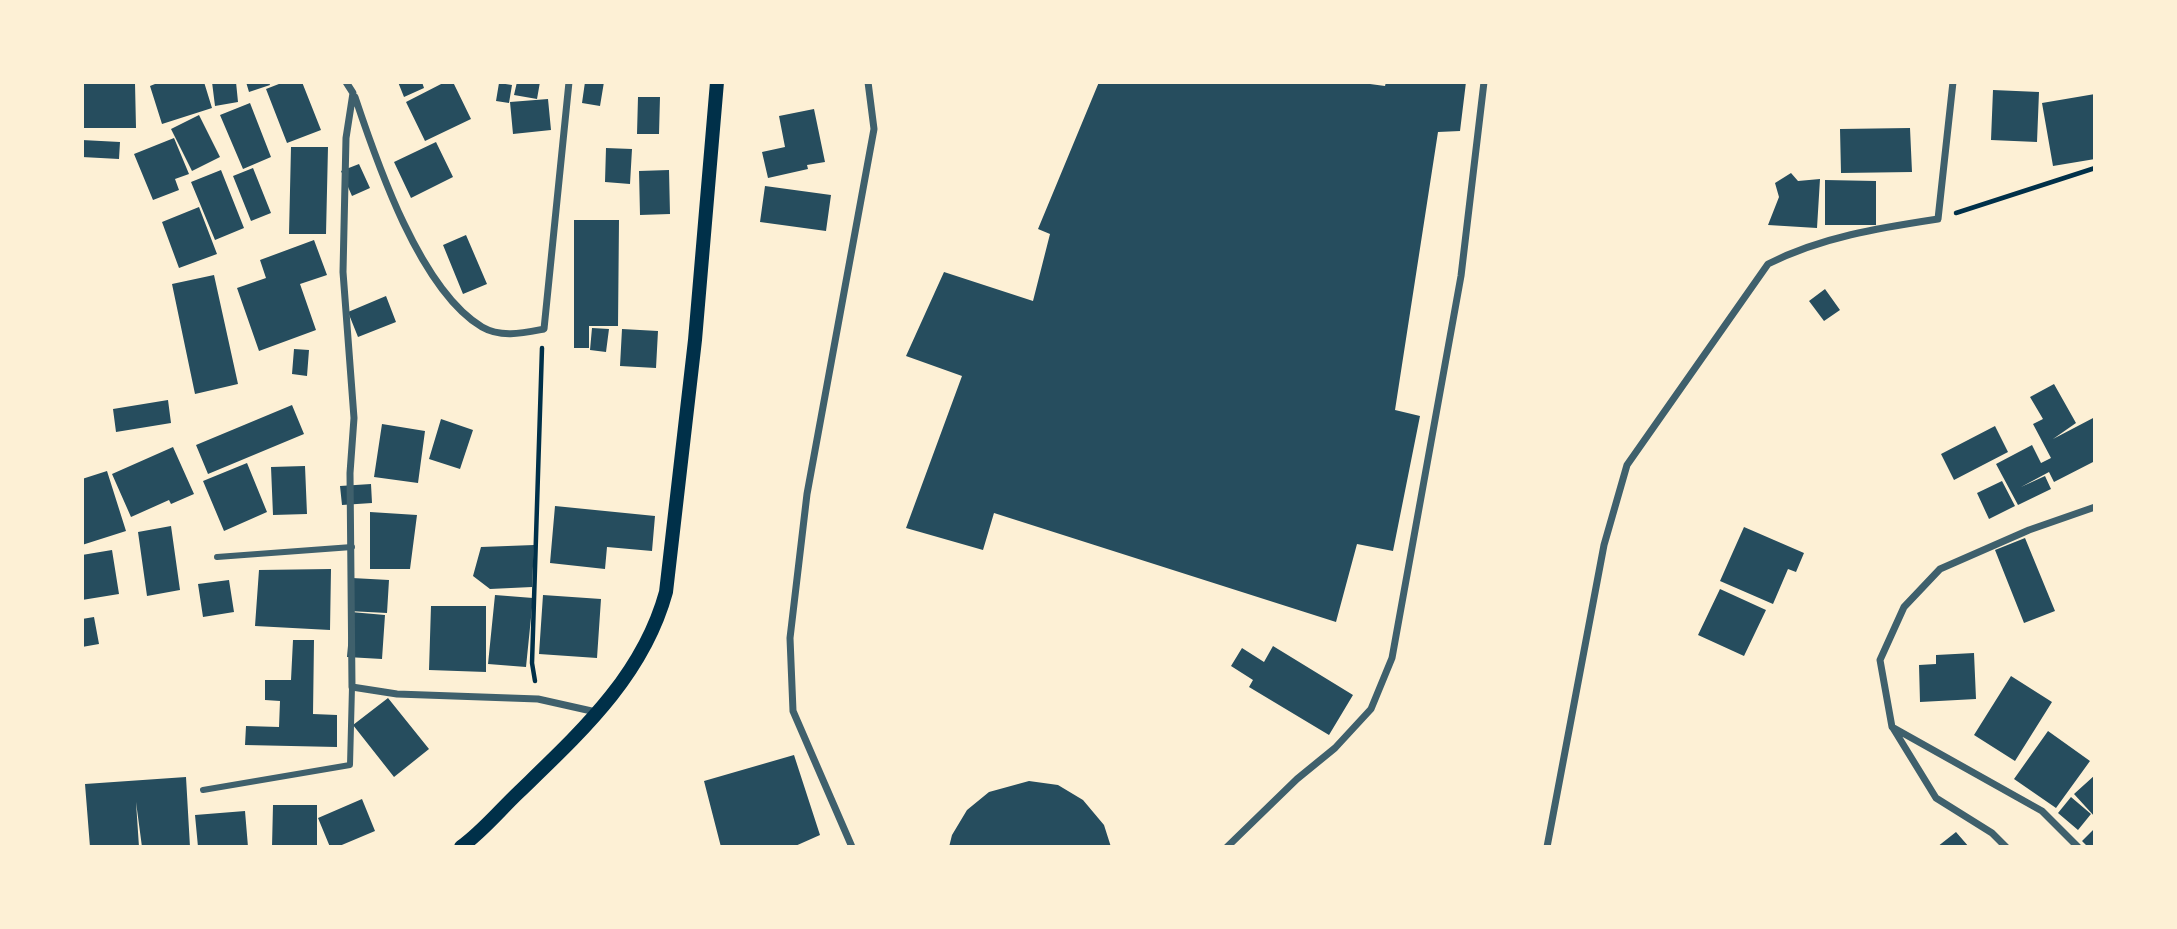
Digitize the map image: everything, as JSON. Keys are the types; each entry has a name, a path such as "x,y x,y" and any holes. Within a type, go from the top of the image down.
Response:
{"main road":[{"path":"461,847 600,711 641,657 658,623 666,592 695,340 712,105 717,82"}],"street":[{"path":"346,82 354,93 382,178 443,295 482,328 508,335 544,329 569,82"},
{"path":"852,847 793,711 790,638 807,494 874,129 868,82"},
{"path":"1227,847 1297,779 1335,748 1371,709 1392,658 1461,276 1484,82"},
{"path":"1547,847 1604,545 1627,465 1768,264 1804,246 1891,226 1938,219 1953,82"},
{"path":"203,790 350,765 351,473 354,418 343,272 346,138 354,93"},
{"path":"2006,847 1992,833 1936,798 1892,727 1880,660 1904,607 1940,569 2018,534 2093,505"},
{"path":"217,557 352,547"},
{"path":"352,687 397,694 538,699 590,713 600,711"},
{"path":"1892,727 2042,811 2078,847"}],"path":[{"path":"1938,219 2095,168"},
{"path":"538,699 531,663 540,371 544,329"}],"building":[{"path":"160,82 204,82 212,108 162,124 150,86"},
{"path":"212,82 236,82 238,102 215,106"},
{"path":"246,82 269,82 270,85 249,92"},
{"path":"284,82 302,82 321,130 287,143 266,89"},
{"path":"398,82 422,82 424,88 404,97"},
{"path":"445,82 453,82 471,119 425,141 406,102"},
{"path":"517,82 540,82 537,99 514,95"},
{"path":"585,82 604,82 600,106 582,103"},
{"path":"1099,82 1355,82 1385,86 1386,82 1466,82 1460,131 1438,132 1395,410 1420,416 1393,551 1357,544 1336,622 994,513 983,550 906,528 962,376 906,356 944,272 1033,301 1050,234 1038,229"},
{"path":"135,83 136,128 82,128 82,84"},
{"path":"499,83 512,85 509,103 496,101"},
{"path":"1993,90 2039,92 2037,142 1991,140"},
{"path":"2095,94 2095,159 2053,166 2042,103"},
{"path":"638,97 660,97 659,134 637,134"},
{"path":"548,99 551,130 513,134 510,102"},
{"path":"250,103 271,157 243,169 220,115"},
{"path":"814,109 825,162 807,165 808,169 768,178 762,152 785,147 779,116"},
{"path":"199,115 220,157 192,171 171,129"},
{"path":"1910,128 1912,172 1841,173 1840,129"},
{"path":"174,138 189,174 175,179 179,190 153,200 134,154"},
{"path":"82,140 120,142 119,159 82,157"},
{"path":"436,142 453,177 411,198 394,162"},
{"path":"291,147 328,147 326,234 289,234"},
{"path":"606,148 632,149 630,184 605,182"},
{"path":"359,164 370,188 352,196 341,171"},
{"path":"253,168 271,213 251,221 233,176"},
{"path":"221,170 244,228 215,240 191,182"},
{"path":"669,170 670,214 640,215 639,171"},
{"path":"1791,173 1798,181 1820,179 1817,228 1768,225 1779,197 1775,183"},
{"path":"1825,180 1876,181 1876,225 1825,225"},
{"path":"765,186 831,195 826,231 760,222"},
{"path":"199,207 217,254 179,268 162,222"},
{"path":"574,220 619,220 618,326 589,326 589,348 574,348"},
{"path":"466,235 487,284 463,294 443,245"},
{"path":"314,240 327,275 300,284 316,330 259,351 237,288 266,278 260,260"},
{"path":"214,275 238,384 195,394 172,284"},
{"path":"1825,289 1840,310 1824,321 1809,301"},
{"path":"386,296 396,322 358,337 348,312"},
{"path":"592,328 609,329 606,352 590,350"},
{"path":"622,329 658,331 656,368 620,366"},
{"path":"294,349 309,350 307,376 292,374"},
{"path":"2054,384 2076,423 2053,439 2095,417 2095,461 2054,482 2049,472 2021,487 2045,476 2051,489 2018,505 1996,464 2032,445 2041,463 2051,458 2033,424 2043,419 2030,397"},
{"path":"168,400 171,423 116,432 113,409"},
{"path":"292,405 304,434 208,474 196,445"},
{"path":"441,419 473,430 460,469 429,459"},
{"path":"382,424 425,431 418,483 374,477"},
{"path":"1995,426 2008,452 1954,480 1941,454"},
{"path":"173,447 194,494 171,504 169,500 131,517 112,474"},
{"path":"247,463 267,512 224,531 203,481"},
{"path":"305,466 307,514 273,515 271,467"},
{"path":"107,471 126,531 82,545 82,479"},
{"path":"2002,481 2015,506 1989,519 1977,493"},
{"path":"371,484 372,503 342,505 340,486"},
{"path":"555,506 655,516 652,551 607,547 605,569 550,563"},
{"path":"370,512 417,515 410,569 370,569"},
{"path":"171,526 180,590 147,596 138,532"},
{"path":"1744,527 1804,553 1796,572 1788,569 1773,604 1720,581"},
{"path":"2025,538 2055,611 2024,623 1995,550"},
{"path":"534,545 532,587 490,589 473,576 481,547"},
{"path":"112,550 119,594 82,600 82,555"},
{"path":"331,569 330,630 255,626 259,570"},
{"path":"352,578 389,580 387,613 349,611"},
{"path":"229,580 234,612 203,617 198,584"},
{"path":"1720,589 1766,610 1744,656 1698,635"},
{"path":"495,595 533,598 526,667 488,664"},
{"path":"543,595 601,599 597,658 539,654"},
{"path":"431,606 486,606 486,672 429,670"},
{"path":"351,612 385,615 382,659 347,657"},
{"path":"94,617 99,644 82,647 82,619"},
{"path":"293,640 314,640 313,714 337,715 337,747 245,745 246,726 279,727 280,701 265,700 265,680 291,680"},
{"path":"1273,646 1353,695 1329,735 1249,687 1253,680 1231,666 1242,648 1264,662"},
{"path":"1974,653 1976,699 1920,702 1919,665 1936,664 1936,655"},
{"path":"2011,676 2052,702 2015,761 1974,735"},
{"path":"388,698 429,749 394,777 353,725"},
{"path":"2048,731 2090,761 2056,808 2014,779"},
{"path":"794,755 820,835 793,847 721,847 704,781"},
{"path":"2095,775 2095,817 2074,794"},
{"path":"186,777 190,847 142,847 136,802 139,847 90,847 85,784"},
{"path":"1029,781 1058,785 1083,800 1104,825 1111,847 949,847 952,835 967,810 989,792"},
{"path":"2071,797 2091,814 2078,830 2058,813"},
{"path":"362,799 375,831 337,847 330,847 318,818"},
{"path":"273,805 317,805 317,847 272,847"},
{"path":"245,811 248,847 198,847 195,815"},
{"path":"2095,828 2095,847 2088,847 2082,841"},
{"path":"1956,832 1969,847 1937,847"}]}
